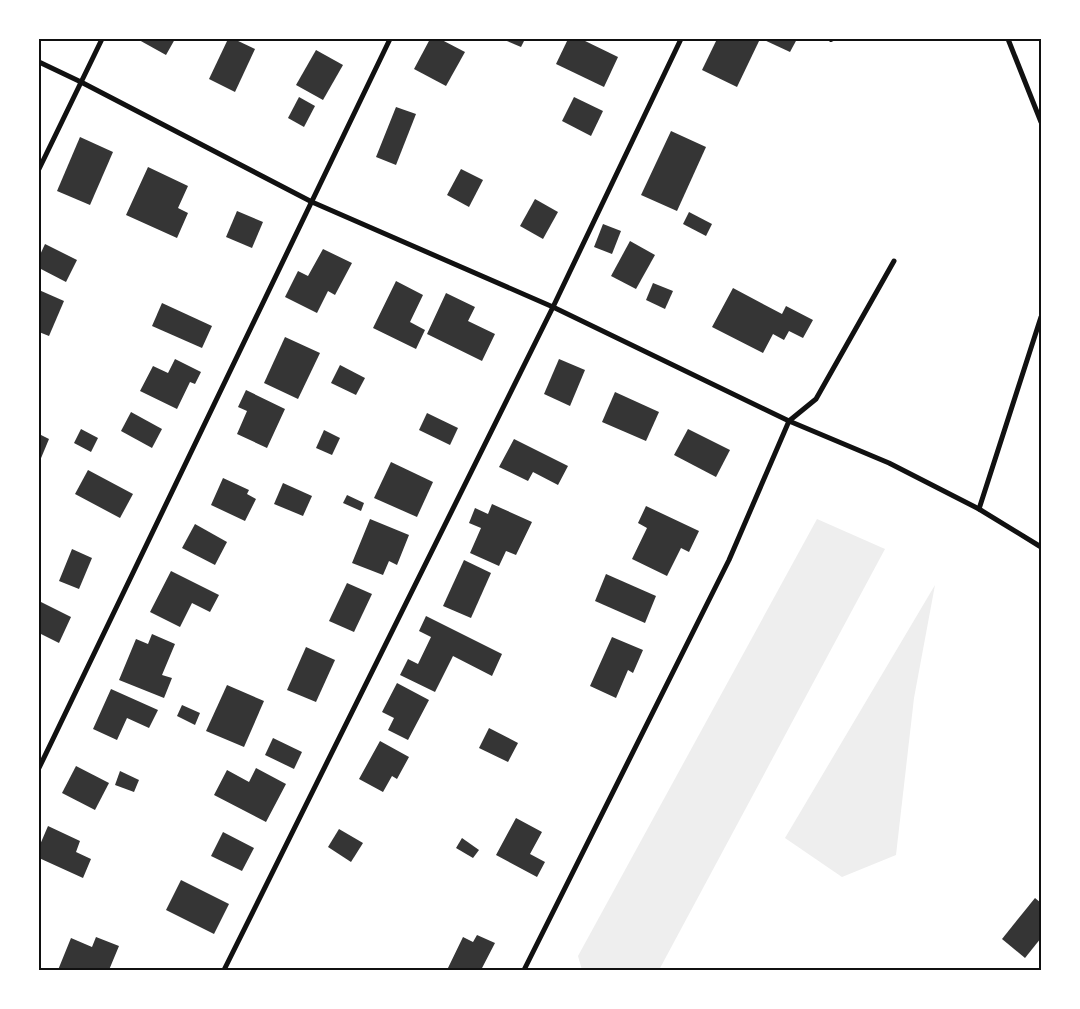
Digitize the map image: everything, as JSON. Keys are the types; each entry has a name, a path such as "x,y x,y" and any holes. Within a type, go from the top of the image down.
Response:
{"street":[{"path":"39,169 102,39"},
{"path":"39,768 390,39"},
{"path":"224,970 553,307 681,39"},
{"path":"1008,39 1041,122"},
{"path":"39,62 312,202 553,307 789,421 889,463 979,509 1041,547"},
{"path":"524,970 729,560 789,421 816,400 894,261"},
{"path":"979,509 1041,316"}],"shaded area":[{"path":"817,519 885,549 659,970 582,970 578,956"},
{"path":"935,585 914,698 896,855 842,877 785,838"}],"building":[{"path":"140,39 175,39 166,55"},
{"path":"228,39 234,39 255,49 235,92 209,79"},
{"path":"430,39 440,39 465,52 446,86 414,69"},
{"path":"502,39 525,39 521,47"},
{"path":"568,39 581,39 618,57 604,87 556,64"},
{"path":"717,39 760,39 737,87 702,70"},
{"path":"762,39 797,39 790,52"},
{"path":"316,50 343,65 323,100 296,85"},
{"path":"299,97 315,106 304,127 288,118"},
{"path":"574,97 603,111 591,136 562,121"},
{"path":"396,107 416,114 396,165 376,157"},
{"path":"671,131 706,147 677,211 641,195"},
{"path":"80,137 113,152 90,205 57,191"},
{"path":"148,167 188,186 178,208 188,213 177,238 126,215"},
{"path":"461,169 483,180 469,207 447,195"},
{"path":"535,199 558,212 543,239 520,226"},
{"path":"237,211 263,222 252,248 226,237"},
{"path":"689,212 712,224 706,236 683,224"},
{"path":"603,224 621,231 612,254 594,247"},
{"path":"630,241 655,255 636,289 611,276"},
{"path":"45,244 77,260 66,282 39,268 39,257"},
{"path":"323,249 352,263 335,295 328,291 317,313 285,297 298,271 308,276"},
{"path":"396,281 423,295 410,322 425,330 416,349 373,328"},
{"path":"653,283 673,291 665,309 646,300"},
{"path":"733,288 782,314 786,306 813,320 803,338 789,331 784,340 773,334 763,353 712,327"},
{"path":"39,290 64,301 49,336 39,332"},
{"path":"446,293 475,307 468,321 495,334 482,361 427,334"},
{"path":"162,303 212,326 202,348 152,326"},
{"path":"285,337 320,353 298,399 264,383"},
{"path":"175,359 201,372 195,384 190,382 177,409 140,391 153,366 168,373"},
{"path":"559,359 585,370 570,406 544,394"},
{"path":"340,365 365,378 356,395 331,383"},
{"path":"246,390 285,409 267,448 237,434 247,411 238,407"},
{"path":"615,392 659,412 646,441 602,422"},
{"path":"131,412 162,429 152,448 121,431"},
{"path":"427,413 458,428 450,445 419,430"},
{"path":"81,429 98,438 91,452 74,443"},
{"path":"688,429 730,450 716,477 674,455"},
{"path":"324,430 340,438 332,455 316,448"},
{"path":"39,434 49,439 39,463"},
{"path":"514,439 568,466 558,485 533,472 528,481 499,467"},
{"path":"391,462 433,482 417,517 374,498"},
{"path":"88,470 133,494 120,518 75,494"},
{"path":"223,478 249,490 247,494 256,499 245,521 211,505"},
{"path":"283,483 312,496 303,516 274,504"},
{"path":"347,495 364,503 361,511 343,503"},
{"path":"492,504 532,522 516,555 506,551 499,566 470,553 481,528 469,523 475,508 488,514"},
{"path":"646,506 699,531 689,552 681,548 667,576 632,559 647,528 638,523"},
{"path":"370,519 409,535 397,565 389,561 383,575 352,563"},
{"path":"195,524 227,542 215,565 182,548"},
{"path":"72,549 92,558 79,589 59,581"},
{"path":"464,560 491,573 471,618 443,606"},
{"path":"171,571 219,595 210,612 192,603 180,627 150,612"},
{"path":"606,574 656,596 645,623 595,601"},
{"path":"347,583 372,594 354,632 329,621"},
{"path":"39,601 71,617 59,643 39,633"},
{"path":"426,616 502,654 492,676 453,656 435,692 400,675 408,659 418,664 431,637 419,631"},
{"path":"152,634 175,644 162,675 172,678 164,698 119,680 136,639 148,644"},
{"path":"612,637 643,650 633,673 628,670 616,698 590,686"},
{"path":"306,647 335,660 316,702 287,690"},
{"path":"397,683 429,700 408,740 388,730 394,718 382,712"},
{"path":"227,685 264,701 244,747 206,731"},
{"path":"111,689 158,710 149,728 127,718 117,740 93,729"},
{"path":"182,705 200,713 195,725 177,716"},
{"path":"489,728 518,743 508,762 479,748"},
{"path":"273,738 302,752 294,769 265,755"},
{"path":"380,741 409,757 397,779 392,776 383,792 359,779"},
{"path":"76,766 109,783 95,810 62,793"},
{"path":"256,768 286,784 266,822 214,795 227,770 249,782"},
{"path":"120,771 139,780 134,792 115,785"},
{"path":"516,818 542,832 530,854 545,862 537,877 496,855"},
{"path":"48,826 80,841 76,852 91,859 83,878 39,858 39,847"},
{"path":"339,829 363,843 351,862 328,847"},
{"path":"223,832 254,848 242,871 211,856"},
{"path":"462,838 479,850 473,858 456,848"},
{"path":"181,880 229,904 214,934 166,910"},
{"path":"1035,898 1041,903 1041,938 1025,958 1002,939"},
{"path":"477,935 495,943 481,970 447,970 463,937 473,942"},
{"path":"96,937 119,946 109,970 58,970 71,938 92,947"}]}
